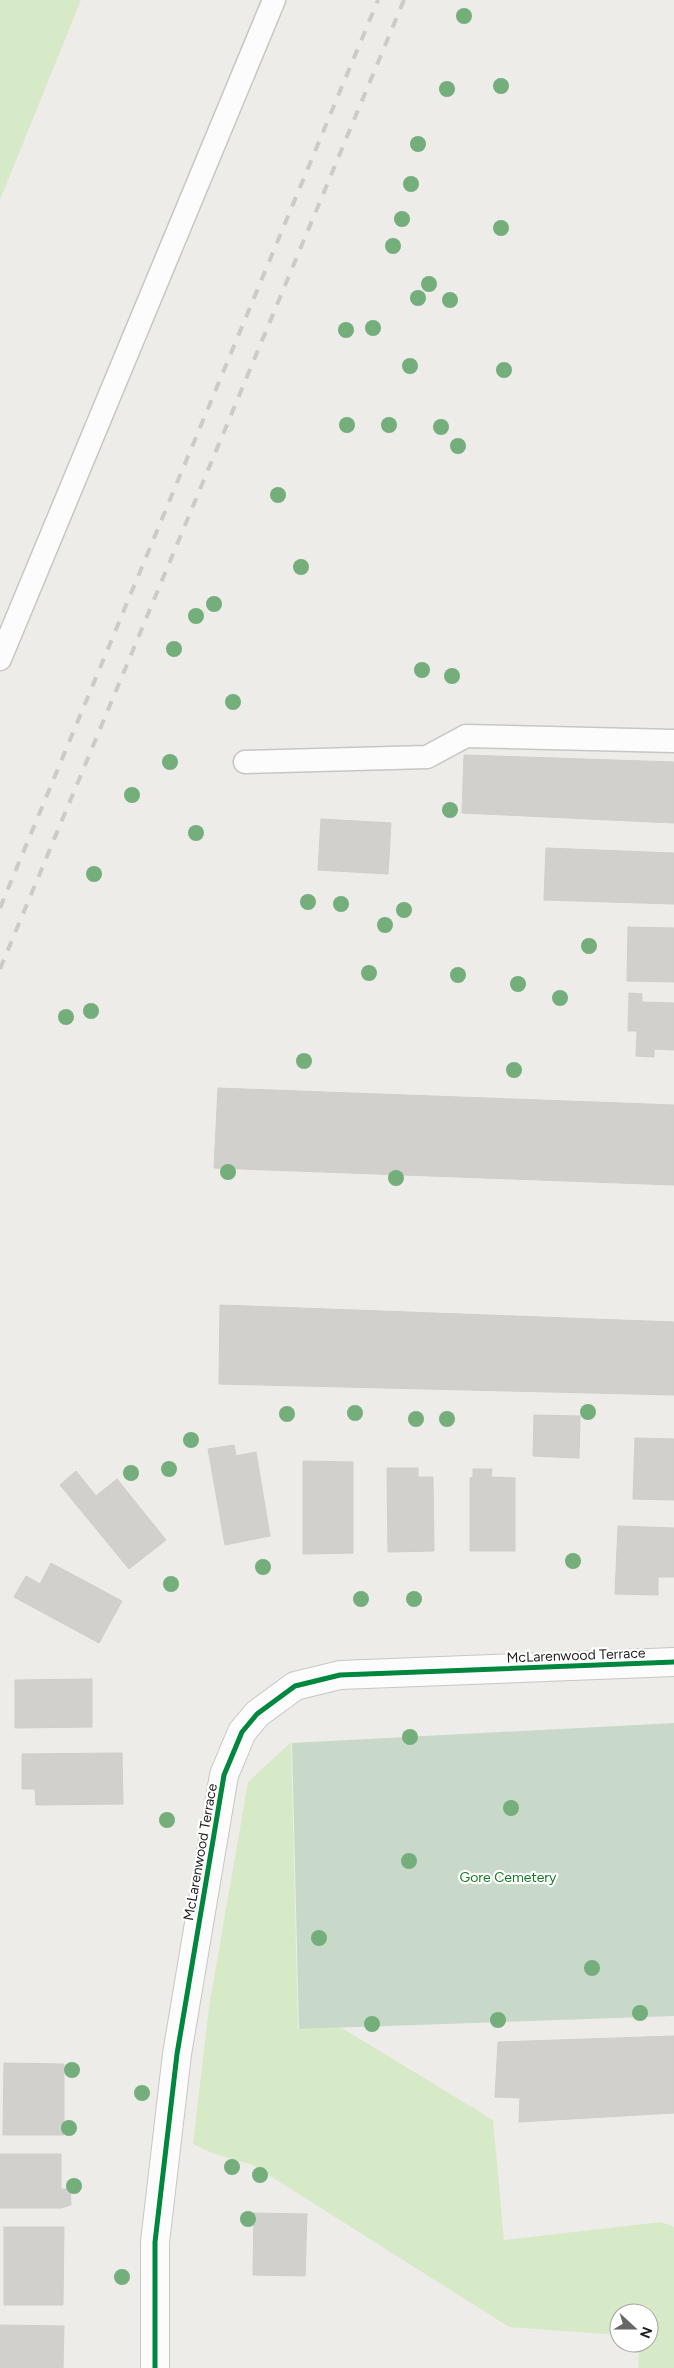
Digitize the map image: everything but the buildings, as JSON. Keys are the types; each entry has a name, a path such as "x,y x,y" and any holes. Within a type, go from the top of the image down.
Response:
{"street":[{"name":"McLarenwood Terrace","path":"155,2368 154,2242 177,2054 224,1775 242,1732 257,1714 295,1686 340,1675 674,1662"}],"lane":[{"path":"0,659 274,0"},
{"path":"245,762 428,756 466,736 674,741"}],"green space":[{"path":"0,0 81,0 0,200"},
{"name":"Gore Cemetery","path":"674,1723 674,2016 299,2029 292,1743"},
{"path":"291,1742 298,2029 342,2028 493,2120 504,2240 661,2222 674,2227 674,2368 638,2368 639,2353 659,2353 659,2303 609,2303 609,2334 509,2327 253,2165 212,2153 193,2144 209,2007 248,1782"}],"railway":[{"path":"0,908 378,0"},
{"path":"0,969 404,0"}],"cycle path":[{"path":"155,2368 155,2242 177,2054 224,1775 242,1732 257,1714 295,1686 340,1675 674,1662"}]}
